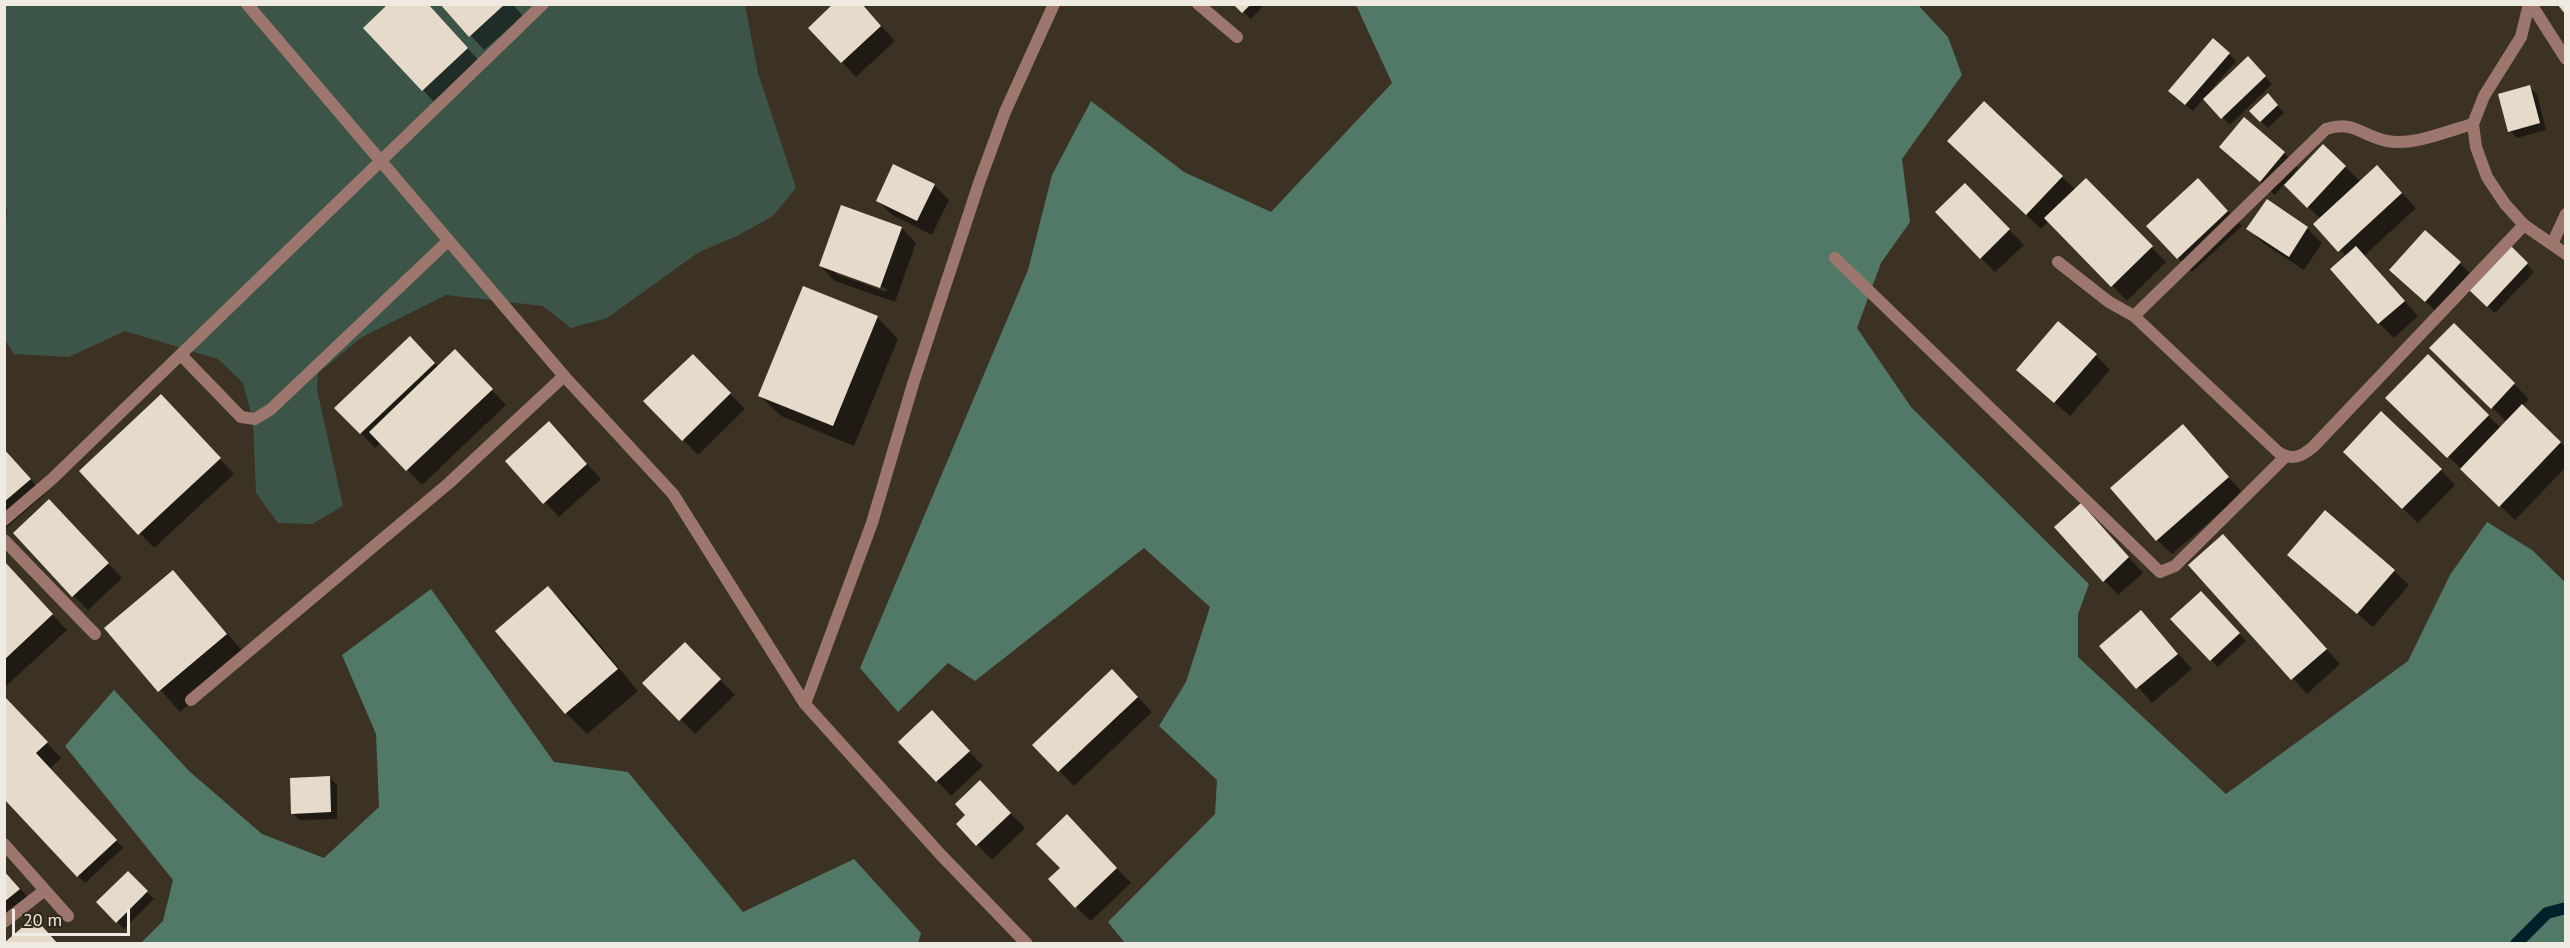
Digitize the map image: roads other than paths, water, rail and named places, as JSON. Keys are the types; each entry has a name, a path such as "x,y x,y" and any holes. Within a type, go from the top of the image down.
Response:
{"street":[{"path":"247,4 564,376 673,494 805,704 941,855 1027,944"},
{"path":"4,520 181,355 543,4"},
{"path":"805,704 872,523 913,384 979,183 1005,112 1054,4"},
{"path":"1198,4 1237,37"},
{"path":"2530,4 2565,59"},
{"path":"2530,4 2521,36 2484,96 2473,124 2476,147 2487,177 2505,204 2524,225 2565,254"},
{"path":"2134,316 2326,129 2342,124 2386,141 2407,141 2473,124"},
{"path":"2552,244 2565,214"},
{"path":"2058,261 2109,302 2134,316 2278,452 2285,457 2294,458 2304,455 2313,447 2524,225"},
{"path":"181,355 242,417 255,419 277,404 448,241"},
{"path":"1835,258 2160,572 2175,566 2285,457"},
{"path":"191,700 449,483 564,376"},
{"path":"4,540 94,634"},
{"path":"4,844 68,916"},
{"path":"4,922 45,890"}],"waterway":[{"path":"2516,944 2547,913 2566,908"}]}
